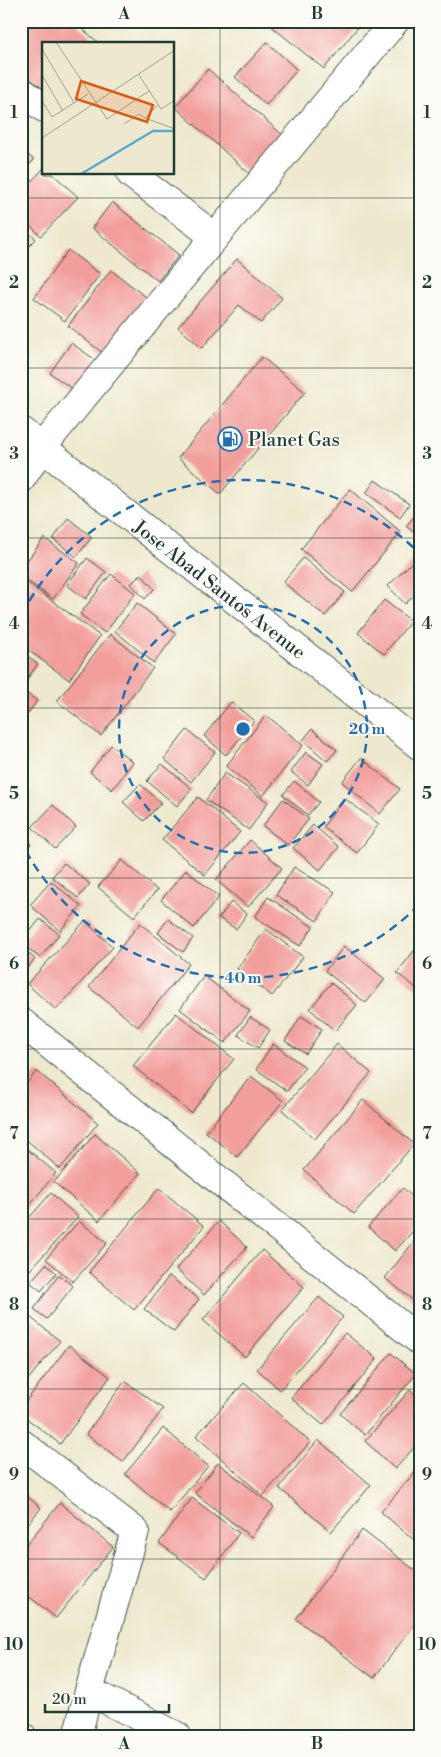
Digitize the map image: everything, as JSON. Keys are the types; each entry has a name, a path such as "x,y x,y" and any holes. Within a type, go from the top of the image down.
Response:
{"main road":[{"path":"21,479 32,439 215,237 395,21"},
{"path":"21,91 42,107"},
{"path":"132,175 215,237"},
{"name":"Jose Abad Santos Avenue","path":"32,439 420,746"},
{"path":"21,1022 420,1341"},
{"path":"21,1443 135,1531 77,1736"},
{"path":"89,1691 177,1736"}],"building":[{"path":"27,21 73,21 98,42 42,42 42,88 21,72 21,29"},
{"path":"265,21 351,21 358,27 324,69"},
{"path":"267,42 297,70 266,105 235,77"},
{"path":"208,69 286,138 252,176 175,107"},
{"path":"21,148 34,160 21,173"},
{"path":"42,170 42,175 54,175 78,197 41,236 21,217 21,192"},
{"path":"112,202 179,255 158,281 92,228"},
{"path":"21,226 36,239 24,251 21,249"},
{"path":"68,250 100,274 65,321 34,298"},
{"path":"237,259 282,298 261,323 239,305 202,348 178,327"},
{"path":"111,270 151,301 108,357 68,326"},
{"path":"71,343 103,365 82,396 50,373"},
{"name":"Planet Gas","path":"262,357 305,392 220,494 178,458"},
{"path":"375,480 409,504 400,517 366,493"},
{"path":"350,489 401,532 352,592 301,549"},
{"path":"420,510 420,538 406,526"},
{"path":"68,518 92,537 76,557 53,539"},
{"path":"44,538 79,563 53,599 21,576 21,569"},
{"path":"87,558 106,572 86,599 67,585"},
{"path":"303,558 345,592 325,616 283,582"},
{"path":"416,558 420,562 420,590 405,604 388,586"},
{"path":"111,574 135,593 105,633 80,614"},
{"path":"141,574 154,589 145,599 131,584"},
{"path":"21,578 100,636 69,680 21,645"},
{"path":"384,600 411,621 384,654 358,633"},
{"path":"137,603 176,634 154,663 115,631"},
{"path":"110,634 153,668 101,736 57,701"},
{"path":"21,651 38,664 21,687"},
{"path":"21,689 37,701 21,723"},
{"path":"231,702 254,721 226,755 204,736"},
{"path":"266,715 303,745 263,796 226,766"},
{"path":"312,729 337,750 327,761 303,740"},
{"path":"187,730 215,752 191,782 164,759"},
{"path":"111,745 133,762 112,790 90,772"},
{"path":"306,752 323,764 308,785 291,772"},
{"path":"361,758 400,789 380,814 342,782"},
{"path":"162,764 192,789 177,806 147,781"},
{"path":"225,773 268,802 249,830 206,800"},
{"path":"294,781 319,802 308,815 283,795"},
{"path":"140,784 161,803 144,821 123,802"},
{"path":"198,797 240,832 205,875 162,840"},
{"path":"344,798 379,824 357,853 323,827"},
{"path":"283,799 309,819 288,845 263,826"},
{"path":"53,805 76,827 55,849 32,827"},
{"path":"313,825 339,847 320,870 293,848"},
{"path":"21,835 31,844 21,854"},
{"path":"250,840 282,868 248,907 216,880"},
{"path":"122,860 157,890 134,917 98,887"},
{"path":"64,863 90,884 78,898 52,877"},
{"path":"294,867 335,892 317,921 276,895"},
{"path":"186,870 219,897 194,928 161,900"},
{"path":"51,881 81,906 60,931 30,905"},
{"path":"268,897 313,927 300,946 255,917"},
{"path":"231,902 247,914 236,929 219,918"},
{"path":"40,919 59,934 40,958 21,943"},
{"path":"168,919 193,938 183,952 158,933"},
{"path":"85,921 113,947 56,1010 27,984"},
{"path":"140,923 189,964 138,1027 89,987"},
{"path":"266,929 303,957 272,996 237,969"},
{"path":"420,943 420,991 397,973"},
{"path":"344,946 385,979 366,1003 325,971"},
{"path":"21,947 35,959 21,975"},
{"path":"204,976 250,1011 225,1043 180,1009"},
{"path":"331,983 357,1005 335,1031 310,1009"},
{"path":"176,1013 234,1059 191,1113 133,1066"},
{"path":"301,1016 322,1029 306,1054 285,1041"},
{"path":"250,1017 270,1030 258,1048 238,1035"},
{"path":"273,1044 305,1067 287,1091 256,1069"},
{"path":"337,1044 371,1073 315,1139 282,1110"},
{"path":"37,1071 98,1123 60,1169 21,1135 21,1090"},
{"path":"251,1076 283,1101 237,1157 206,1132"},
{"path":"363,1100 414,1144 354,1214 304,1170"},
{"path":"95,1134 140,1173 99,1221 54,1182"},
{"path":"21,1144 56,1173 21,1215"},
{"path":"159,1188 204,1226 134,1310 89,1272"},
{"path":"403,1188 420,1204 420,1223 395,1251 368,1227"},
{"path":"51,1193 78,1217 21,1280 21,1227"},
{"path":"79,1221 107,1243 73,1282 46,1259"},
{"path":"219,1221 247,1247 204,1295 176,1269"},
{"path":"420,1234 420,1306 385,1278"},
{"path":"262,1250 304,1287 245,1357 203,1320"},
{"path":"46,1264 56,1273 41,1291 30,1282"},
{"path":"59,1275 73,1286 47,1319 34,1309"},
{"path":"169,1276 199,1299 174,1332 144,1309"},
{"path":"319,1297 343,1317 280,1390 257,1369"},
{"path":"25,1313 60,1341 21,1388 21,1318"},
{"path":"345,1333 377,1359 323,1425 291,1398"},
{"path":"69,1345 110,1377 60,1444 21,1414 21,1408"},
{"path":"391,1353 416,1374 365,1435 340,1414"},
{"path":"125,1381 163,1409 123,1462 86,1434"},
{"path":"244,1383 310,1442 263,1496 196,1436"},
{"path":"410,1390 420,1399 420,1441 395,1469 365,1441"},
{"path":"163,1428 208,1466 170,1512 125,1474"},
{"path":"318,1440 371,1485 331,1532 279,1488"},
{"path":"218,1463 274,1507 251,1537 195,1493"},
{"path":"420,1466 420,1545 381,1512"},
{"path":"21,1491 41,1508 21,1532"},
{"path":"192,1498 239,1533 206,1578 159,1543"},
{"path":"60,1503 113,1547 56,1618 21,1590 21,1551"},
{"path":"362,1530 420,1574 420,1617 374,1678 296,1619"}],"place":[{"name":"Planet Gas","path":"230,439"}]}
